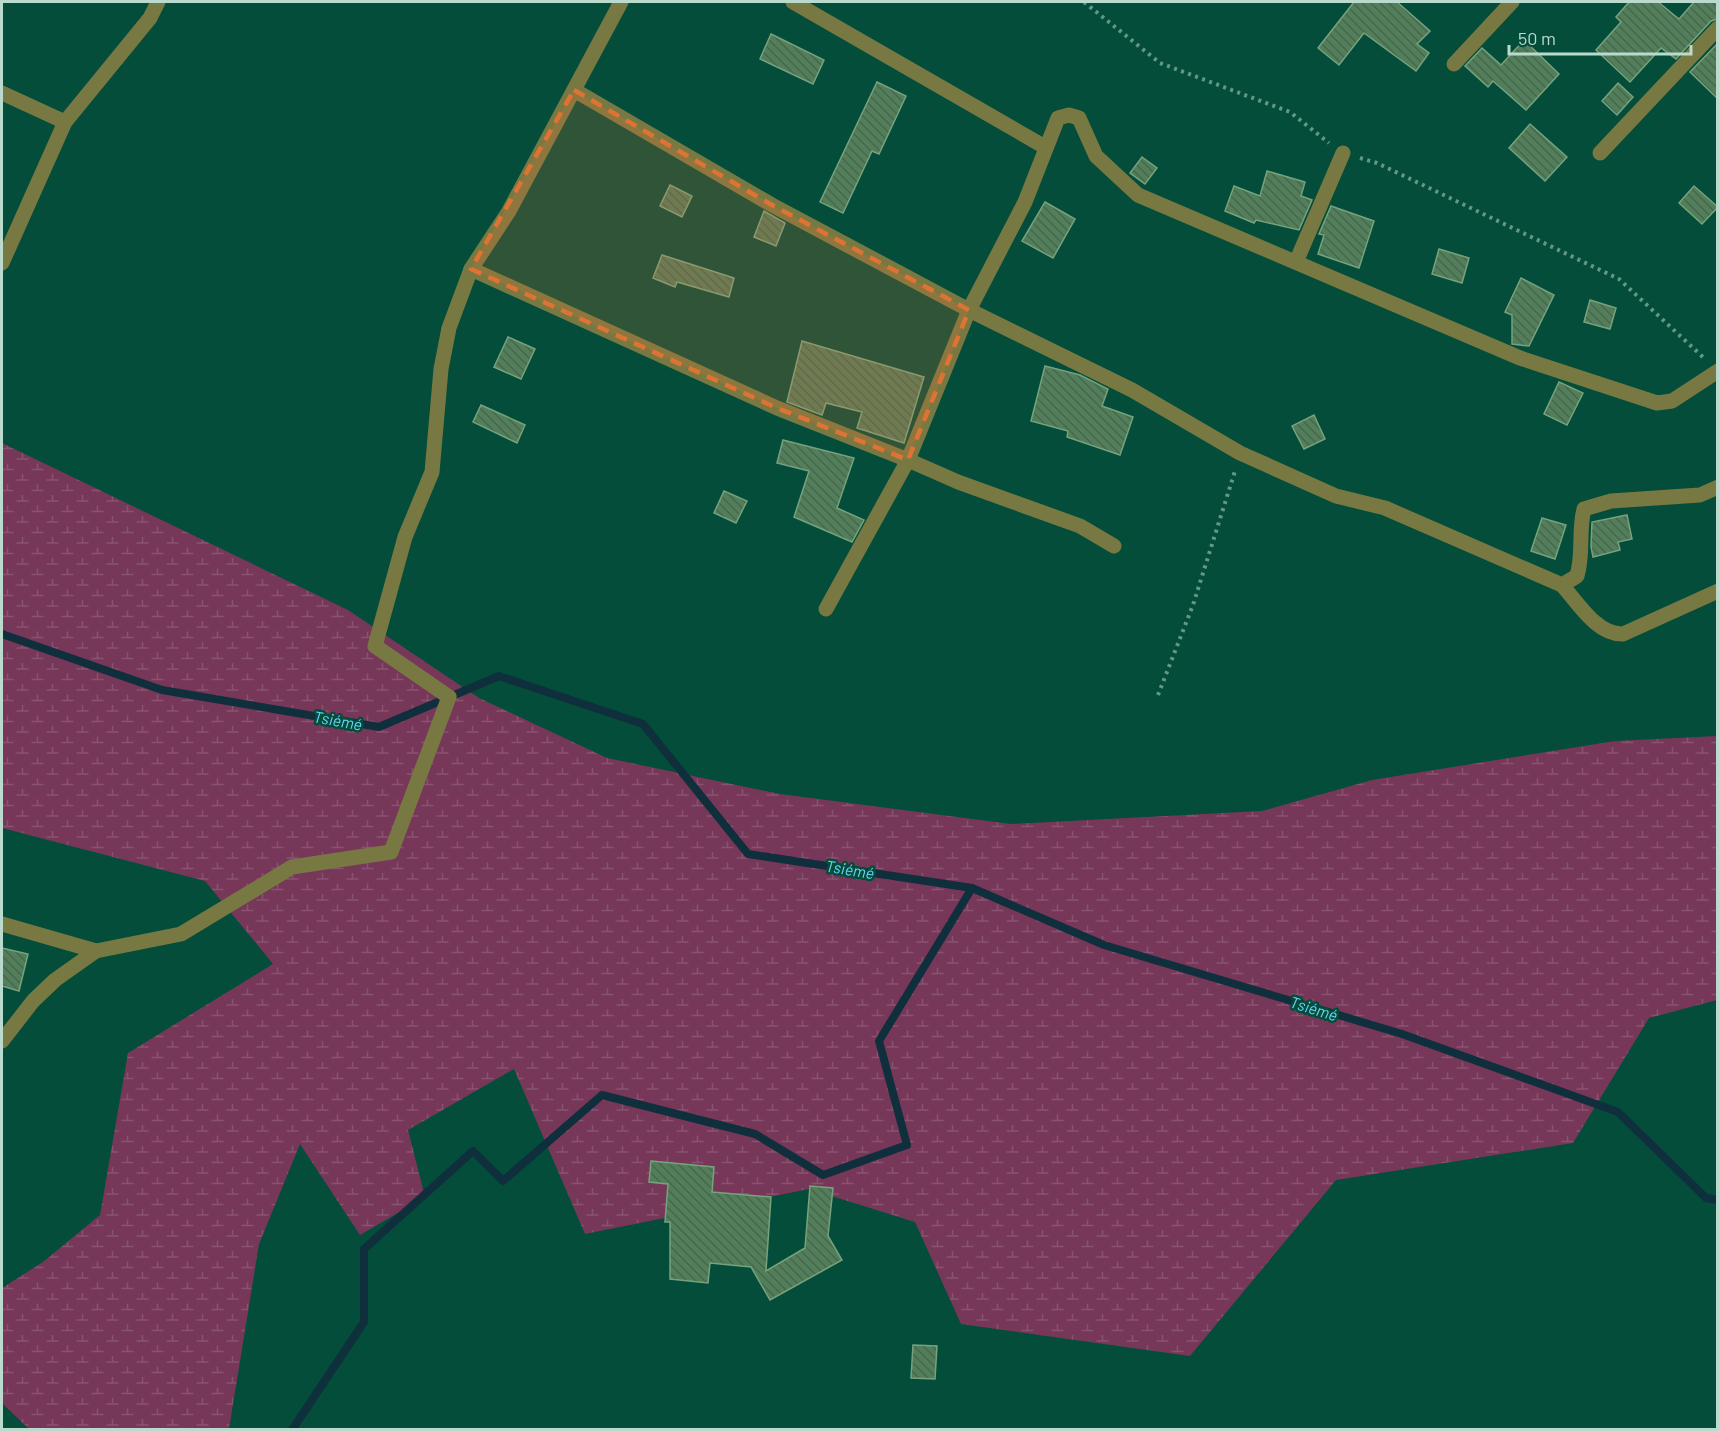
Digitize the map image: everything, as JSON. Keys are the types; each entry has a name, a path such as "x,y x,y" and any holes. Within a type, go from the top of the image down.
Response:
{"street":[{"path":"2,263 64,122 150,18 158,2"},
{"path":"2,1041 33,1000 96,951 181,934 292,867 392,852 449,697 375,646 405,537 432,472 441,369 449,328 471,269 509,211 539,150 621,2"},
{"path":"793,2 1045,147"},
{"path":"1454,64 1512,2"},
{"path":"1600,153 1718,28"},
{"path":"574,90 771,205 969,310 1122,385 1240,453 1336,496 1385,508 1562,585 1602,628 1611,634 1623,634 1718,591"},
{"path":"2,93 64,122"},
{"path":"826,609 908,459 969,310 1025,202 1058,118 1069,115 1079,118 1096,156 1138,195 1520,358 1657,403 1672,401 1717,370"},
{"path":"1296,262 1342,153"},
{"path":"2,229 15,237"},
{"path":"471,269 777,408 908,459 958,482 1080,526 1114,546"},
{"path":"1562,585 1577,576 1582,556 1579,528 1584,509 1611,501 1700,495 1718,487"},
{"path":"2,924 96,951"}],"path":[{"path":"1084,2 1160,63 1290,112 1342,153 1377,163 1619,279 1717,370"},
{"path":"1158,695 1193,605 1240,453"}],"highlighted area":[{"path":"574,90 772,205 969,310 908,460 777,408 471,269"}],"green space":[{"path":"2,443 348,610 479,698 607,758 780,794 1011,824 1262,811 1372,780 1615,741 1717,736 1717,1000 1649,1018 1573,1143 1336,1180 1190,1356 961,1324 915,1222 809,1189 585,1234 514,1069 408,1130 425,1197 360,1235 300,1144 259,1244 229,1429 29,1429 2,1403 2,1288 43,1262 100,1215 128,1053 273,964 205,881 2,828"}],"building":[{"path":"1354,2 1397,2 1430,31 1417,44 1429,53 1416,71 1364,33 1339,65 1318,48"},
{"path":"1629,2 1658,2 1679,19 1694,2 1718,2 1718,19 1711,21 1676,59 1661,48 1630,82 1596,50 1621,22 1616,17"},
{"path":"771,34 824,60 813,84 760,59"},
{"path":"1524,40 1559,74 1526,110 1493,81 1488,87 1465,66 1482,48 1501,65"},
{"path":"1718,43 1718,99 1690,72"},
{"path":"877,82 906,96 879,154 872,151 843,213 820,202"},
{"path":"1618,83 1633,97 1617,115 1602,101"},
{"path":"1530,124 1567,157 1545,181 1509,148"},
{"path":"1142,157 1157,168 1145,184 1130,173"},
{"path":"1267,171 1305,182 1301,196 1312,200 1299,230 1256,220 1254,223 1225,211 1234,186 1260,196"},
{"path":"670,185 692,196 682,217 660,206"},
{"path":"1694,186 1718,207 1702,224 1679,203"},
{"path":"1045,202 1075,219 1053,258 1022,241"},
{"path":"1331,206 1374,221 1359,268 1318,254 1324,235 1319,234"},
{"path":"764,211 785,223 776,246 754,237"},
{"path":"1439,249 1469,258 1462,283 1432,274"},
{"path":"662,255 734,278 729,297 677,282 675,287 653,278"},
{"path":"1521,278 1554,295 1529,346 1512,344 1512,315 1505,312"},
{"path":"1590,300 1616,308 1610,329 1584,322"},
{"path":"508,337 535,349 521,379 494,367"},
{"path":"802,341 924,377 904,443 857,428 862,412 826,403 822,415 787,402"},
{"path":"1045,366 1080,375 1108,389 1102,406 1133,417 1120,455 1067,437 1068,431 1031,421"},
{"path":"1559,382 1583,393 1567,425 1544,414"},
{"path":"481,405 525,425 517,443 473,422"},
{"path":"1314,415 1325,439 1304,449 1292,426"},
{"path":"783,440 854,458 837,508 864,520 852,542 794,517 809,471 777,463"},
{"path":"724,491 747,501 736,523 714,513"},
{"path":"1627,515 1632,539 1618,542 1620,550 1593,557 1592,522"},
{"path":"1542,518 1566,525 1555,559 1531,551"},
{"path":"2,948 28,954 19,991 2,986"},
{"path":"651,1161 714,1167 712,1192 771,1197 766,1271 805,1248 810,1186 833,1188 828,1236 842,1260 770,1300 751,1267 710,1263 708,1283 670,1279 670,1222 665,1222 668,1184 649,1182"},
{"path":"913,1345 937,1346 935,1379 911,1378"}],"waterway":[{"name":"Tsiémé","path":"2,634 162,690 379,727 499,676 643,724 748,854 972,888 1104,945 1402,1034 1618,1112 1706,1198 1718,1200"},
{"path":"292,1430 364,1322 364,1249 473,1151 503,1181 602,1095 755,1134 823,1175 907,1145 879,1041 972,888"}]}
